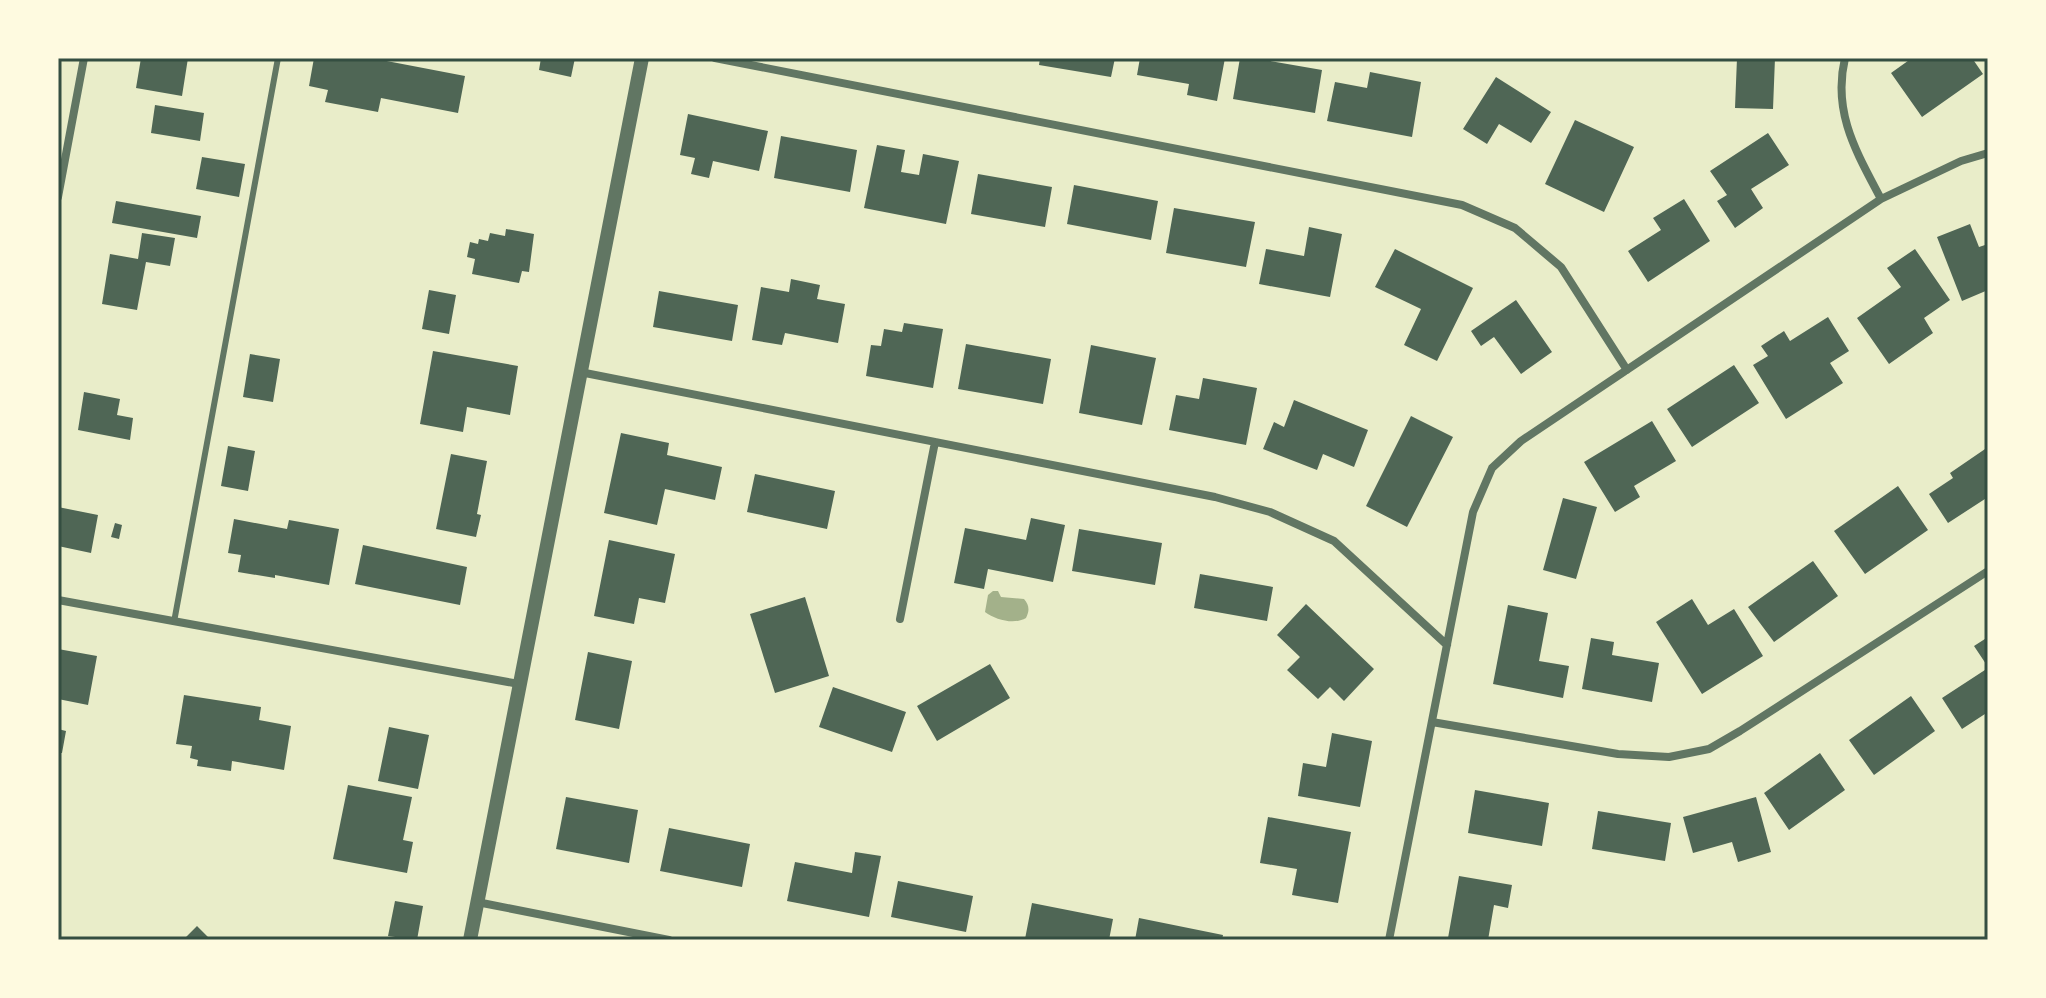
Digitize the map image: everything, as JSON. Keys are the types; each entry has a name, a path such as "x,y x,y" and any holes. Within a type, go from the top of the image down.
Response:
{"street":[{"path":"58,197 84,58"},
{"path":"470,940 642,58"},
{"path":"715,58 1462,205 1515,228 1561,267 1627,370"},
{"path":"1845,58 1841,73 1843,106 1851,142 1881,199"},
{"path":"1389,940 1473,512 1492,468 1521,441 1881,199 1961,161 1988,153"},
{"path":"580,372 1215,497 1270,512 1334,541 1447,645"},
{"path":"900,619 935,442"},
{"path":"1432,722 1618,754 1669,757 1709,749 1988,571"},
{"path":"58,600 519,684"},
{"path":"477,902 669,940"}],"lane":[{"path":"174,622 278,58"}],"shaded area":[{"path":"998,591 1001,597 1024,599 1028,608 1026,618 1005,621 985,612 988,595"}],"building":[{"path":"141,58 188,58 182,96 136,88"},
{"path":"314,58 371,58 465,76 458,113 381,98 378,112 325,102 328,90 309,86"},
{"path":"541,58 575,58 571,77 539,70"},
{"path":"1040,58 1115,58 1111,77 1039,65"},
{"path":"1140,58 1225,58 1217,101 1187,95 1189,84 1137,75"},
{"path":"1240,58 1322,70 1315,113 1233,99"},
{"path":"1737,58 1775,58 1773,109 1735,108"},
{"path":"1912,58 1972,58 1983,74 1922,117 1891,73"},
{"path":"1370,72 1421,82 1412,137 1327,121 1335,82 1367,88"},
{"path":"1496,77 1551,112 1531,143 1499,124 1487,144 1463,129"},
{"path":"155,105 204,113 200,141 151,133"},
{"path":"688,114 768,131 759,171 713,161 709,178 691,174 695,158 680,155"},
{"path":"1575,120 1634,147 1604,212 1545,184"},
{"path":"1768,133 1789,165 1751,189 1763,208 1735,228 1717,201 1727,195 1710,171"},
{"path":"781,136 857,150 850,192 774,178"},
{"path":"877,145 905,150 901,172 919,175 923,154 959,161 946,224 864,208"},
{"path":"202,157 245,164 239,197 196,189"},
{"path":"978,174 1052,187 1045,227 971,214"},
{"path":"1074,185 1158,201 1151,240 1067,224"},
{"path":"1684,199 1710,241 1648,282 1628,251 1661,230 1653,218"},
{"path":"116,201 201,216 197,238 112,223"},
{"path":"1174,208 1255,222 1246,267 1166,253"},
{"path":"1970,224 1979,247 1988,244 1988,290 1962,301 1937,237"},
{"path":"1309,227 1342,234 1330,297 1259,284 1266,249 1304,256"},
{"path":"506,229 534,234 529,272 522,271 519,283 472,274 475,259 467,257 470,242 478,244 479,239 488,241 490,233 505,236"},
{"path":"142,233 175,238 170,266 146,262 137,310 102,304 110,254 138,259"},
{"path":"1395,249 1473,288 1437,361 1404,345 1421,309 1375,287"},
{"path":"1915,249 1950,300 1924,318 1933,333 1889,364 1857,318 1901,287 1887,268"},
{"path":"791,279 820,285 817,299 845,304 838,343 785,333 782,345 752,340 761,287 789,292"},
{"path":"429,290 456,295 449,334 422,329"},
{"path":"659,291 738,305 732,341 653,327"},
{"path":"1516,300 1552,352 1521,374 1494,337 1481,346 1471,331"},
{"path":"1828,317 1849,351 1830,363 1843,383 1786,419 1753,365 1768,356 1761,346 1784,331 1790,341"},
{"path":"904,323 943,329 933,388 866,376 871,345 881,346 884,329 902,332"},
{"path":"966,344 1051,359 1043,404 958,389"},
{"path":"1091,345 1156,358 1142,425 1079,413"},
{"path":"433,351 518,366 510,415 467,407 463,432 420,424"},
{"path":"250,354 280,359 273,402 243,397"},
{"path":"1734,365 1759,403 1692,447 1667,409"},
{"path":"1203,378 1257,388 1246,445 1169,430 1176,395 1199,399"},
{"path":"84,392 120,399 117,415 133,418 130,440 78,430"},
{"path":"1294,400 1368,430 1354,467 1323,454 1317,470 1263,449 1274,422 1284,427"},
{"path":"1411,416 1453,437 1407,527 1366,506"},
{"path":"1652,421 1676,461 1634,486 1640,497 1615,512 1584,462"},
{"path":"621,433 669,443 667,455 722,467 715,500 665,489 657,525 604,513"},
{"path":"228,446 255,451 248,491 221,486"},
{"path":"1988,447 1988,497 1948,523 1929,494 1953,478 1950,473"},
{"path":"451,454 487,461 476,537 436,529"},
{"path":"755,474 835,491 827,529 747,512"},
{"path":"1898,486 1928,530 1865,574 1834,531"},
{"path":"1563,498 1597,507 1576,579 1543,570"},
{"path":"58,507 98,515 91,553 58,546"},
{"path":"1031,518 1065,525 1053,582 988,569 984,589 954,583 965,528 1026,540"},
{"path":"234,519 287,529 289,520 339,529 329,585 238,572 241,555 228,553"},
{"path":"115,523 122,525 119,539 111,537"},
{"path":"1079,529 1162,543 1155,585 1072,571"},
{"path":"609,540 675,554 665,603 639,598 634,624 594,616"},
{"path":"363,545 467,567 460,605 355,584"},
{"path":"1813,561 1838,596 1774,642 1748,607"},
{"path":"1200,574 1273,587 1267,621 1194,608"},
{"path":"805,597 829,676 775,693 750,614"},
{"path":"1692,599 1708,625 1734,609 1763,656 1702,694 1656,622"},
{"path":"1306,604 1374,669 1344,701 1330,687 1318,699 1287,670 1300,657 1277,635"},
{"path":"1508,605 1548,613 1539,661 1569,666 1563,698 1493,684"},
{"path":"1988,637 1988,667 1974,646"},
{"path":"1591,638 1614,642 1612,655 1659,663 1652,702 1582,689"},
{"path":"58,649 97,656 88,705 58,699"},
{"path":"588,652 632,661 619,729 575,720"},
{"path":"990,664 1010,698 937,741 917,706"},
{"path":"1988,668 1988,712 1962,729 1942,698"},
{"path":"833,687 906,712 892,752 819,727"},
{"path":"184,695 261,707 259,720 291,726 284,770 232,761 231,771 197,766 198,760 190,758 192,746 176,744"},
{"path":"1911,696 1935,731 1874,775 1849,740"},
{"path":"389,727 429,735 418,789 378,781"},
{"path":"58,729 66,731 62,753 58,753"},
{"path":"1332,733 1372,741 1360,807 1298,796 1303,763 1326,767"},
{"path":"1820,753 1845,790 1789,830 1764,793"},
{"path":"348,785 412,797 403,840 413,842 407,873 333,859"},
{"path":"1475,790 1549,803 1542,846 1468,833"},
{"path":"566,797 638,810 629,863 556,849"},
{"path":"1756,797 1771,852 1738,862 1732,842 1693,853 1683,817"},
{"path":"1598,811 1671,823 1665,861 1592,849"},
{"path":"1268,817 1351,832 1338,903 1292,895 1297,869 1260,863"},
{"path":"669,828 750,844 742,887 660,871"},
{"path":"855,852 881,856 869,917 787,901 795,862 852,873"},
{"path":"1459,876 1512,885 1508,908 1494,905 1488,940 1448,938"},
{"path":"898,881 973,896 966,932 891,917"},
{"path":"395,901 423,906 417,940 388,936"},
{"path":"1032,903 1113,919 1109,940 1025,939"},
{"path":"1139,918 1223,935 1222,940 1135,940"},
{"path":"197,926 211,940 183,940"}]}
